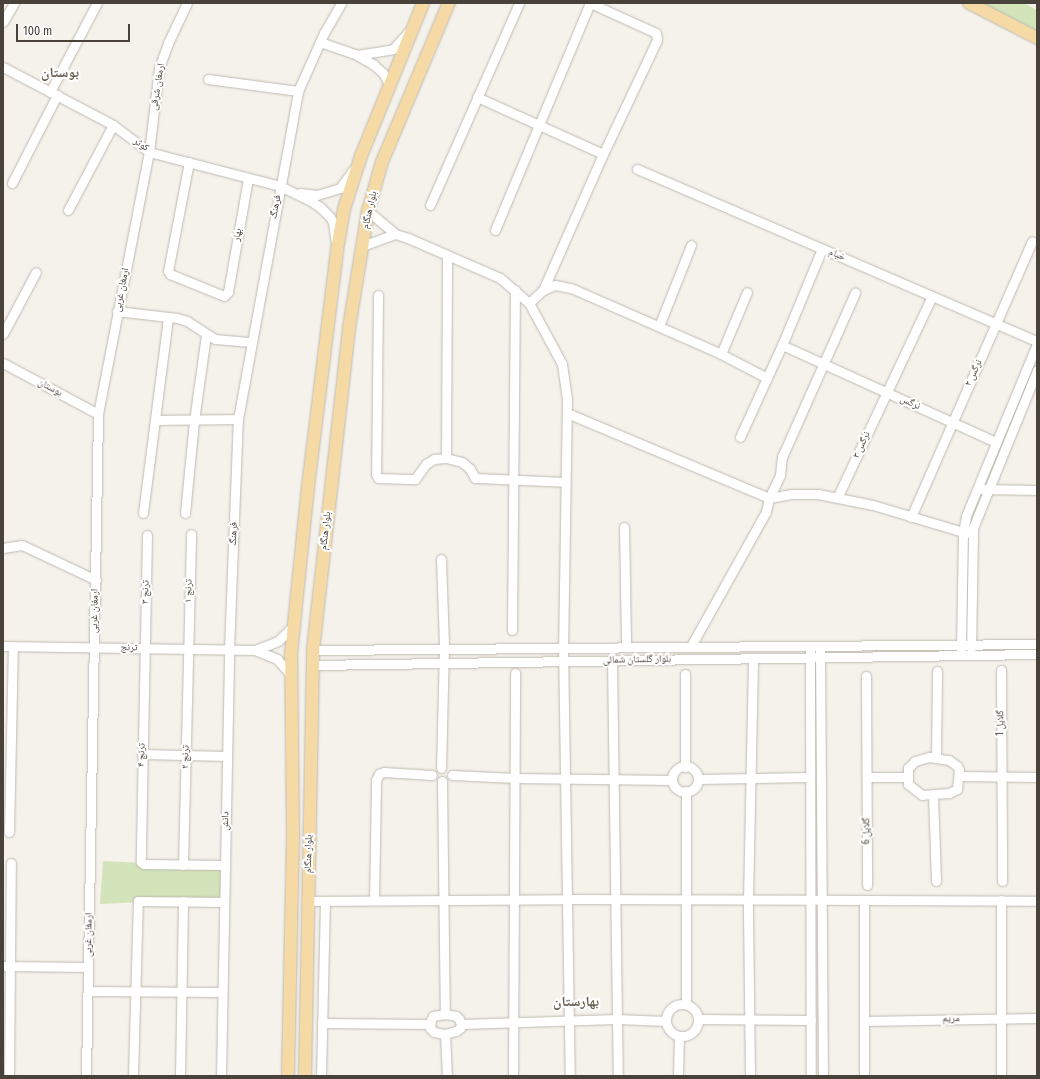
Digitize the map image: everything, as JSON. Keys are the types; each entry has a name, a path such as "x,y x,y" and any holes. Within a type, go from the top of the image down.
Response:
{"main road":[{"name":"بلوار هنگام","path":"288,1076 292,832 290,674 293,626 337,250 344,209 361,156 423,3"},
{"name":"بلوار هنگام","path":"305,1076 313,650 349,328 368,210 382,162 449,3"},
{"path":"969,3 1037,38"},
{"path":"316,427 338,429"},
{"path":"289,1028 306,1027"}],"street":[{"path":"3,22 14,3"},
{"path":"12,183 53,93 97,3"},
{"name":"ارمغان شرقی","path":"149,152 159,68 168,42 187,3"},
{"name":"فرهنگ","path":"229,650 238,419 251,342 298,91 320,42 341,3"},
{"path":"430,206 519,3"},
{"path":"495,230 590,3 656,33 658,36 603,154 543,290"},
{"path":"356,55 393,49 412,28"},
{"path":"320,42 356,55 383,73 389,84"},
{"name":"کوثر","path":"4,70 53,93 113,125 149,152 280,186 293,192 320,207 330,216 333,222 337,250"},
{"path":"208,79 298,91"},
{"path":"478,97 603,154"},
{"path":"68,210 113,125"},
{"name":"ارمغان غربی","path":"86,1076 95,648 98,414 117,310 149,152"},
{"name":"کوثر","path":"293,192 317,195 340,188 361,156"},
{"name":"بهار","path":"189,162 168,271 170,274 224,296 228,292 248,178"},
{"name":"خیام","path":"637,169 1037,341"},
{"path":"368,210 395,234 500,278 529,303 562,364 565,378 567,413 564,482 563,646 565,661 570,1076"},
{"path":"362,246 395,234"},
{"name":"نرگس ۲","path":"910,517 1032,241"},
{"path":"659,326 691,245"},
{"path":"740,437 782,345 822,249"},
{"path":"446,458 447,255"},
{"path":"3,334 36,272"},
{"path":"529,303 543,290 555,284 572,288 721,354 767,378"},
{"path":"512,630 515,290"},
{"path":"721,354 747,292"},
{"path":"691,646 766,512 769,498 780,476 782,457 855,293"},
{"path":"378,295 376,474 378,478 415,479 426,464 434,459 446,458 462,462 470,469 476,478 564,482"},
{"name":"نرگس ۳","path":"838,498 932,296"},
{"path":"117,310 177,318 187,321 206,335 215,339 251,342"},
{"path":"143,513 168,318"},
{"path":"185,513 194,420 206,335"},
{"path":"961,654 963,532 968,508 1037,344"},
{"name":"نرگس","path":"782,345 996,442"},
{"name":"بوستان","path":"3,363 98,414"},
{"path":"971,654 972,533 987,489 1037,370"},
{"path":"567,413 769,498 792,494 818,494 873,505 963,532 972,533"},
{"path":"155,420 238,419"},
{"path":"977,489 1037,490"},
{"path":"624,527 626,647"},
{"name":"ترنج ۱","path":"188,649 191,534"},
{"name":"ترنج ۳","path":"144,648 147,535"},
{"path":"3,548 22,545 96,580"},
{"path":"441,559 444,647 442,768"},
{"path":"255,650 278,641 293,626"},
{"name":"بلوار گلستان شمالی","path":"313,650 563,646 626,647 1037,644"},
{"path":"810,645 811,1076"},
{"path":"820,645 824,1076"},
{"name":"ترنج","path":"3,646 255,650"},
{"path":"706,646 706,659"},
{"path":"9,832 13,647"},
{"name":"ترنج ۴","path":"144,648 141,862 144,864 183,865"},
{"name":"ترنج ۲","path":"183,865 188,649"},
{"path":"338,649 335,656 338,663 341,665"},
{"name":"دانش","path":"221,1076 229,650"},
{"path":"255,650 276,659 290,674"},
{"name":"بلوار گلستان شمالی","path":"313,665 1037,654"},
{"path":"750,1076 751,1019 748,900 753,658"},
{"path":"612,660 618,1076"},
{"name":"گلایل 1","path":"1001,670 1002,881"},
{"path":"936,757 937,671"},
{"path":"513,1076 515,673"},
{"path":"685,674 685,767"},
{"name":"گلایل 6","path":"866,676 867,885"},
{"path":"142,754 227,756"},
{"path":"936,757 949,760 957,766 959,776 957,789 949,793 933,795 922,795 915,791 908,784 907,777 908,768 915,761 936,757"},
{"path":"685,767 691,768 695,771 699,779 694,788 686,792 676,789 673,786 672,780 675,771 678,768 685,767"},
{"path":"432,775 434,770 442,768 449,770 452,775"},
{"path":"374,900 376,780 379,774 384,772 432,775"},
{"path":"432,775 435,780 442,781 449,779 452,775 514,778 614,778 672,780"},
{"path":"959,776 1037,777"},
{"path":"699,779 810,777"},
{"path":"867,778 907,777"},
{"path":"442,781 445,1014"},
{"path":"686,792 686,1004"},
{"path":"933,795 936,881"},
{"path":"9,1076 7,966 12,863"},
{"path":"183,865 225,865"},
{"path":"308,901 568,899 1037,901"},
{"path":"864,900 864,1076"},
{"path":"1001,900 1001,1076"},
{"path":"133,1076 138,901 224,902"},
{"path":"180,1076 180,992 183,901"},
{"path":"321,1076 325,901"},
{"path":"7,966 88,967"},
{"path":"88,991 222,992"},
{"path":"686,1004 694,1009 698,1018 696,1028 689,1035 678,1036 670,1030 666,1021 668,1012 676,1005 686,1004"},
{"path":"429,1024 433,1016 445,1014 456,1016 461,1024"},
{"path":"698,1018 811,1020"},
{"name":"مریم","path":"864,1021 1037,1018"},
{"path":"461,1024 514,1021 617,1019 666,1021"},
{"path":"322,1023 429,1024"},
{"path":"429,1024 434,1032 445,1034 456,1031 460,1028 461,1024"},
{"path":"445,1034 447,1076"},
{"path":"678,1036 678,1076"}],"green space":[{"path":"978,3 1024,3 1037,10 1037,34"},
{"path":"103,861 223,867 224,898 100,904"}],"district":[{"name":"بوستان","path":"60,73"},
{"name":"بهارستان","path":"576,1002"}]}
